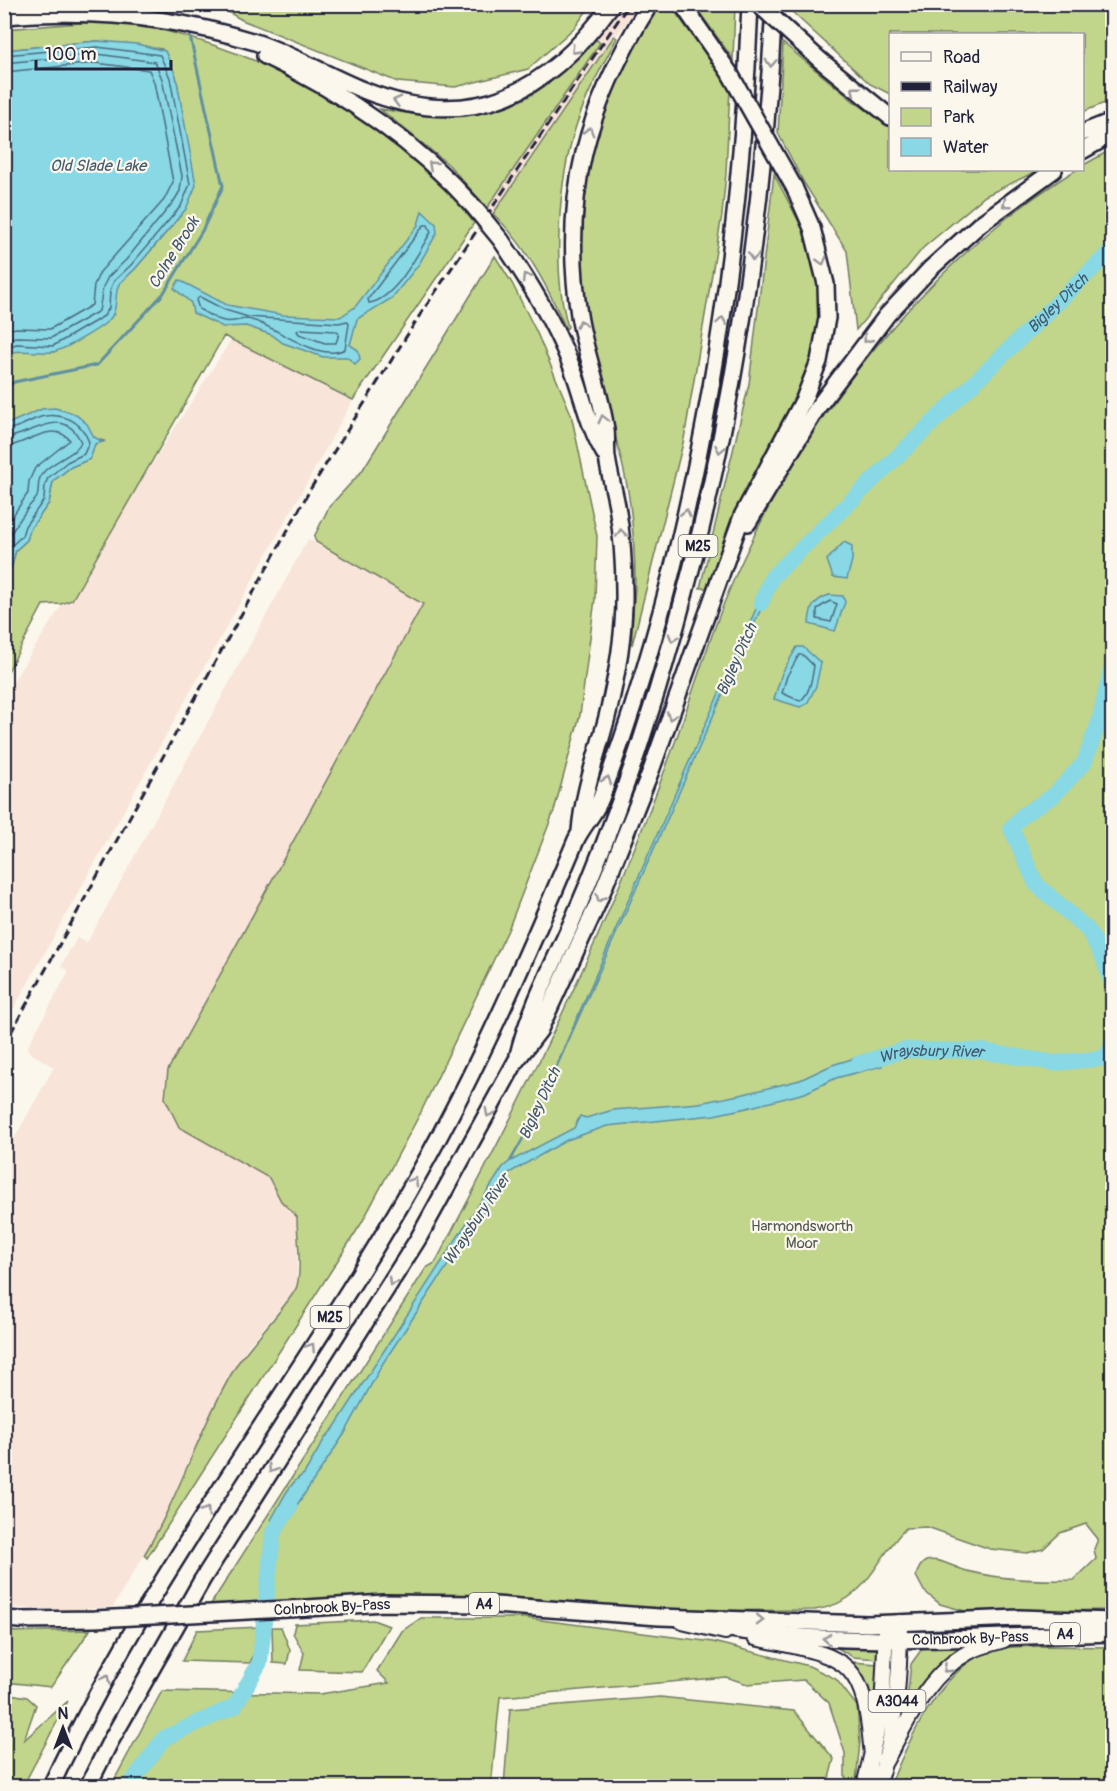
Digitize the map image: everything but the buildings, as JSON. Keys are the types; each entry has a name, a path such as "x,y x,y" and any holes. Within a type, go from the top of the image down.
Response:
{"highway":[{"path":"4,16 57,12 118,13 169,20 269,47 391,100 432,108 457,107 511,95 547,75 573,52 612,4"},
{"path":"580,831 582,802 607,715 622,635 624,592 622,542 607,458 606,429 579,316 573,268 574,215 584,154 601,95 620,55 650,4"},
{"path":"516,1061 539,1031 597,905 652,768 748,502 811,383 824,340 827,309 824,270 812,228 794,187 733,79 682,4"},
{"name":"M25","path":"51,1786 123,1648 187,1541 416,1178 464,1090 527,960 580,831 599,802 640,680 683,526 704,429 725,297 741,155 750,4"},
{"path":"758,4 820,60 889,115"},
{"name":"M25","path":"88,1786 180,1617 418,1239 516,1061 524,1029 585,890 637,751 677,624 710,498 733,387 750,281 762,175 774,4"},
{"path":"227,35 230,41 304,75 373,117 426,159 473,206 501,240 525,275 554,327 579,386 596,440 607,458"},
{"path":"1084,133 1113,121"},
{"path":"1084,150 1113,134"},
{"path":"734,543 751,519 817,408 887,315 930,269 980,224 1053,171"},
{"name":"Colnbrook By-Pass","path":"4,1619 95,1619 384,1603 481,1604 659,1617"},
{"name":"A4","path":"659,1617 893,1623"},
{"name":"A4","path":"659,1617 769,1635 893,1640"},
{"name":"Colnbrook By-Pass","path":"893,1623 1019,1618 1113,1621"},
{"name":"Colnbrook By-Pass","path":"893,1640 1113,1633"}],"main road":[{"path":"659,1617 820,1652 837,1660 854,1675 864,1696 879,1760"},
{"name":"A3044","path":"864,1786 879,1760 897,1710 901,1663 893,1640 893,1623"},
{"path":"879,1760 940,1674 968,1653 1018,1636"},
{"name":"A3044","path":"877,1786 879,1760"}],"shaded area":[{"path":"622,5 638,5 493,214 487,208 600,43 596,39"},
{"path":"231,340 353,400 5,1024 5,694"},
{"path":"308,539 424,604 168,1069 179,1127 269,1178 281,1201 297,1217 297,1288 249,1345 235,1367 198,1440 158,1531 113,1607 66,1610 5,1607 5,1155 54,1067 29,1052 28,1046 69,971 61,966 77,938 87,943"}],"green space":[{"path":"216,5 591,5 575,27 528,69 455,87 398,82 242,20"},
{"path":"659,5 670,5 730,87 722,215 684,439 632,645 635,574 630,503 620,453 590,341 582,295 579,250 588,166 600,125 635,45"},
{"path":"694,5 735,5 733,59"},
{"path":"791,5 1112,6 1112,100 1084,112 1084,33 889,33 889,94 870,84 791,11"},
{"path":"93,22 166,31 253,60 295,79 336,102 412,156 445,188 474,223 353,400 224,336 72,600 61,604 43,605 5,677 5,572 11,569 16,550 27,540 30,529 49,503 53,481 71,467 90,459 95,444 104,441 94,438 85,424 75,415 65,411 43,412 5,425 5,353 17,350 54,352 114,314 115,291 119,284 135,269 181,215 180,100 176,76 162,49 97,41 5,50 5,29"},
{"path":"614,36 617,38 580,114 565,173 561,199 559,253 563,305 568,327 566,329 535,267 516,239 493,214"},
{"path":"596,39 600,43 487,208 449,165 380,109 446,116 499,109 524,99 547,84 571,65"},
{"path":"783,43 852,100 889,126 889,171 1037,171 985,196 923,248 856,330 847,251 804,183 778,133"},
{"name":"Harmondsworth Moor","path":"1112,149 1112,1610 968,1612 940,1604 924,1591 916,1576 922,1564 931,1560 967,1571 1007,1578 1074,1580 1096,1559 1094,1549 1098,1539 1086,1524 1060,1533 1043,1549 1027,1553 990,1549 927,1527 906,1528 859,1589 848,1598 815,1610 662,1611 528,1598 439,1595 209,1607 426,1268 435,1263 508,1123 578,981 620,884 664,772 733,580 775,496 811,436 851,378 896,323 945,272 997,226 1053,185 1076,171 1084,171 1084,166"},
{"path":"774,174 800,223 819,274 822,303 819,333 812,362 800,391 738,510 706,588 700,588 749,384"},
{"path":"495,256 512,283 537,333 571,414 597,536 595,599 580,715 554,811 508,930 421,1112 361,1224 147,1558 144,1555 168,1509 223,1389 241,1358 294,1292 299,1269 297,1217 281,1201 269,1178 179,1127 165,1098 168,1070 423,604 316,542 314,537 329,507 362,471"},
{"path":"421,1618 525,1618 713,1642 809,1666 836,1679 857,1706 860,1742 856,1781 845,1778 845,1753 829,1703 804,1680 747,1684 726,1677 500,1697 491,1786 111,1786 162,1691 320,1694 389,1683 377,1671 402,1631"},
{"path":"373,1620 389,1626 362,1672 300,1670 304,1653 293,1633 295,1624"},
{"path":"260,1627 261,1638 250,1663 182,1661 197,1630"},
{"path":"272,1627 281,1627 290,1650 287,1664 273,1663"},
{"path":"90,1630 51,1687 5,1682 5,1632"},
{"path":"974,1643 911,1704 907,1700 911,1664 924,1646"},
{"path":"836,1644 878,1647 878,1659 853,1657 836,1647"},
{"path":"1039,1646 1112,1647 1112,1786 902,1786 905,1778 896,1786 890,1786 916,1730 952,1677 967,1663 989,1650"},
{"path":"852,1662 878,1664 874,1705 868,1687"},
{"path":"5,1693 27,1697 36,1705 24,1740 68,1701 23,1786 5,1786"},
{"path":"660,1697 794,1711 834,1759 827,1786 504,1786 510,1709"}],"water":[{"name":"Old Slade Lake","path":"97,41 137,44 165,51 176,76 196,185 186,209 135,269 119,284 115,309 112,316 102,326 57,351 5,353 5,50"},
{"path":"422,211 436,224 437,233 419,264 392,298 357,319 350,345 358,350 360,359 355,364 347,357 323,357 283,343 272,335 246,326 223,327 193,313 191,303 174,288 179,280 227,305 283,315 340,317 355,307 418,225"},
{"path":"55,408 75,414 87,424 94,437 103,442 95,444 90,459 71,467 53,481 49,503 30,529 27,540 16,550 11,569 5,572 5,425 42,409"},
{"path":"844,542 852,546 852,560 847,579 833,577 827,560"},
{"path":"829,595 843,596 845,602 835,631 809,624 813,605"},
{"path":"759,602 763,604 531,1125 511,1161 574,1128 580,1116 586,1118 613,1110 699,1103 744,1094 800,1080 832,1065 878,1051 882,1066 836,1078 805,1093 747,1108 714,1115 607,1126 567,1140 509,1173 383,1363 345,1433 283,1526 271,1520 289,1488 304,1474 325,1438 334,1428 503,1167 509,1162 530,1125"},
{"path":"797,647 803,647 821,663 816,686 807,704 800,707 774,699 782,673"}],"waterway":[{"name":"Colne Brook","path":"183,4 185,12"},
{"name":"Colne Brook","path":"4,390 14,382 97,365 163,294 202,231 223,186 190,36"},
{"name":"Bigley Ditch","path":"761,603 772,577 1112,250"},
{"name":"Wraysbury River","path":"1112,666 1099,722 1084,763 1053,796 1023,815 1011,828 1036,884 1088,930 1103,957 1112,984"},
{"name":"Wraysbury River","path":"858,1064 904,1050 980,1051 1055,1063 1105,1058 1112,1047"},
{"name":"Wraysbury River","path":"129,1786 164,1738 235,1706 260,1662 273,1533 290,1507"}],"railway":[{"path":"4,1045 311,488 418,318 629,4"}]}
